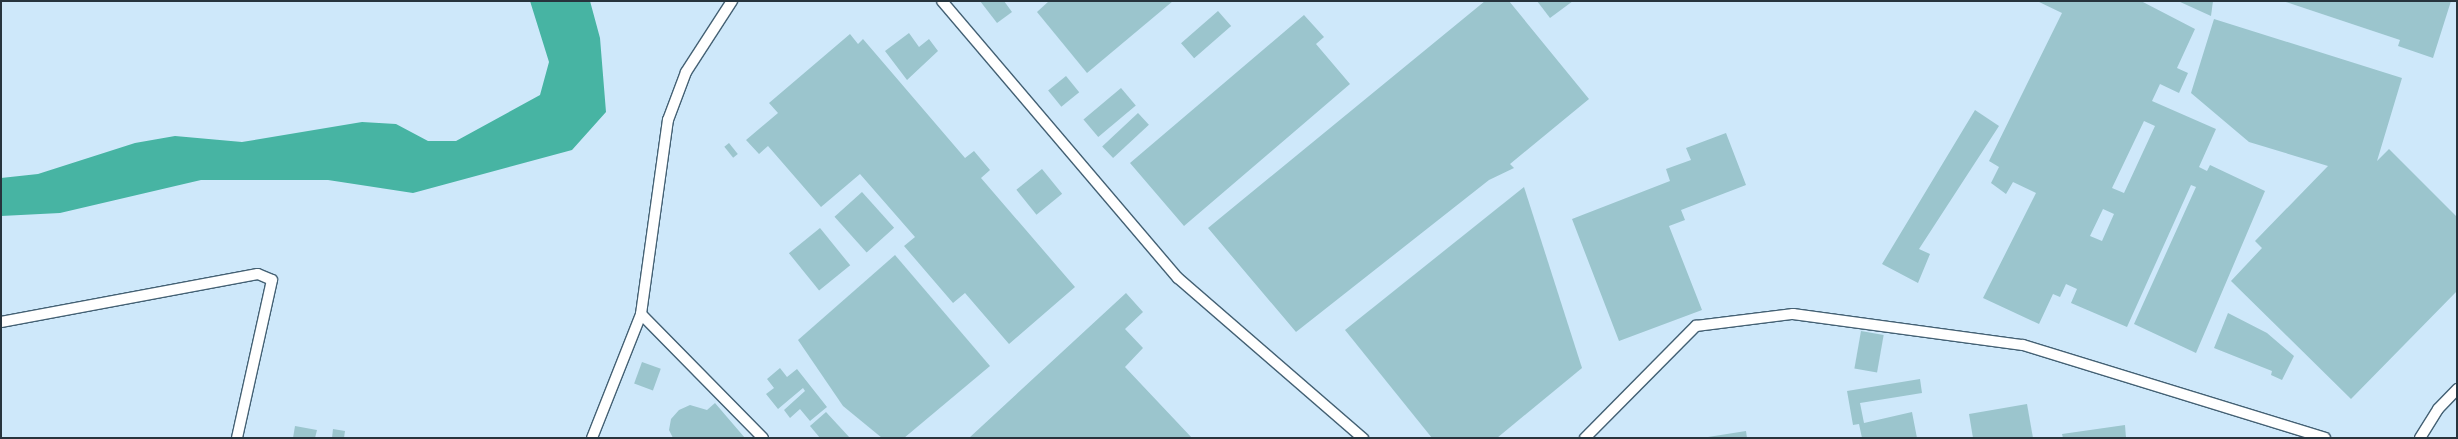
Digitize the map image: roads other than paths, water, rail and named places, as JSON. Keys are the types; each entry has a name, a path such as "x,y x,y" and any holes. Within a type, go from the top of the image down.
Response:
{"lane":[{"path":"592,438 641,314 668,120 686,72 732,1"},
{"path":"942,1 1178,278 1363,438"},
{"path":"1,322 258,274 272,280 237,438"},
{"path":"641,314 762,438"},
{"path":"1585,438 1696,326 1793,314 2023,346 2325,438"},
{"path":"2420,438 2457,389"}]}
